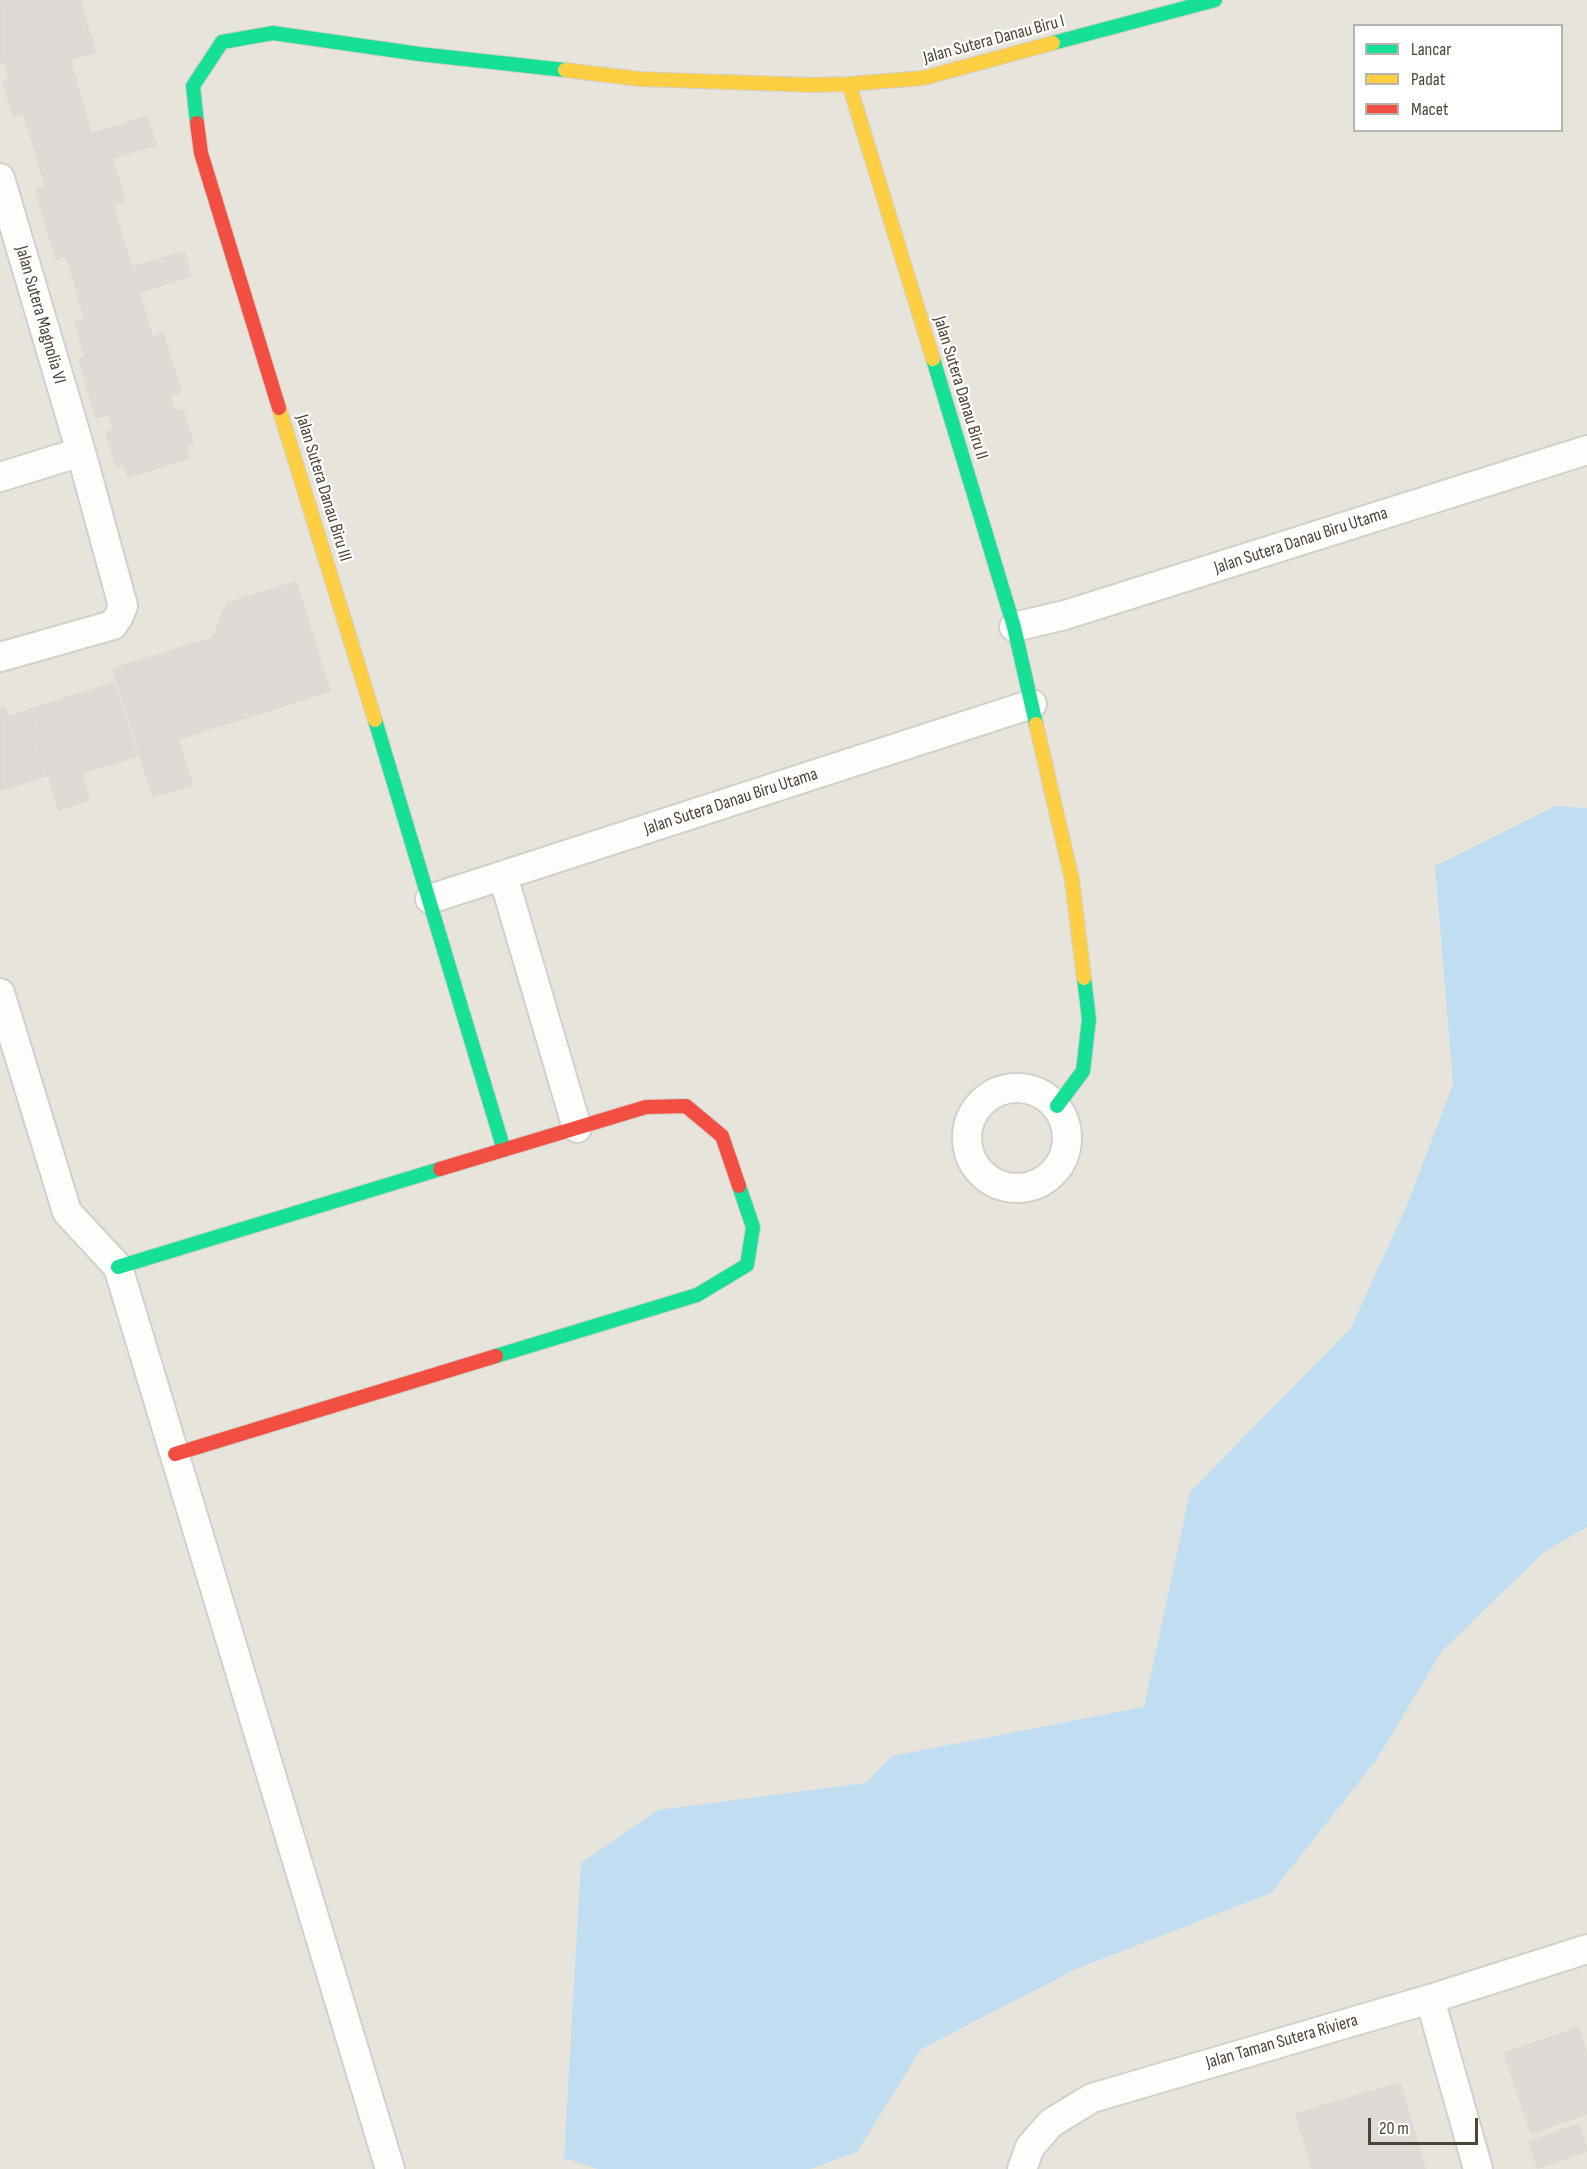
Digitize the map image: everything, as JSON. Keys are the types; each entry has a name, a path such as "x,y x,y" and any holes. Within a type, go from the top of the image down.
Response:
{"street":[{"name":"Jalan Sutera Danau Biru I","path":"192,86 222,42 273,33 419,54 640,79 849,84 923,78 1215,0"},
{"name":"Jalan Sutera Danau Biru II","path":"849,84 1014,627 1072,880 1089,1019 1083,1071 1057,1106"},
{"name":"Jalan Sutera Danau Biru III","path":"192,86 201,153 430,899 504,1150"},
{"name":"Jalan Sutera Magnolia VI","path":"0,178 81,452 123,606 113,625 0,657"},
{"name":"Jalan Sutera Danau Biru Utama","path":"1014,627 1076,612 1587,450"},
{"path":"0,477 81,452"},
{"name":"Jalan Sutera Danau Biru Utama","path":"430,899 1032,704"},
{"path":"502,876 577,1128"},
{"path":"0,993 68,1212 118,1266 390,2169"},
{"path":"118,1266 646,1107 686,1106 723,1136 753,1227 747,1265 697,1294 175,1454"},
{"name":"Jalan Taman Sutera Riviera","path":"1548,1962 1587,1926"},
{"name":"Jalan Taman Sutera Riviera","path":"1026,2158 1051,2123 1092,2098 1430,1999 1587,1949"},
{"path":"1430,1999 1478,2169"}],"shaded area":[{"path":"0,0 1587,0 1587,2169 0,2169"}],"water":[{"path":"1555,806 1587,808 1587,1527 1544,1552 1442,1651 1377,1759 1271,1893 1076,1969 921,2049 857,2152 810,2169 598,2169 564,2158 581,1863 658,1810 866,1783 892,1756 1144,1707 1190,1492 1351,1328 1408,1203 1453,1084 1435,866"}],"building":[{"path":"0,0 80,0 95,52 9,78 5,63 0,64"},
{"path":"70,61 91,133 35,150 23,113 13,116 3,81"},
{"path":"147,117 156,145 112,158 125,201 46,225 35,189 46,186 35,151"},
{"path":"113,205 131,267 75,283 66,256 56,259 46,225"},
{"path":"184,252 191,276 139,292 152,337 85,356 75,323 85,320 75,284"},
{"path":"163,334 181,392 96,418 79,359"},
{"path":"170,397 175,412 183,410 193,443 185,446 189,458 128,477 124,464 116,466 106,433 114,430 110,415"},
{"path":"296,582 330,691 178,739 192,785 153,797 113,669 213,638 227,603"},
{"path":"114,683 137,756 81,773 89,800 59,810 28,710"},
{"path":"5,708 7,717 27,711 48,775 0,790 0,709"},
{"path":"1578,2028 1587,2055 1587,2114 1531,2133 1504,2053"},
{"path":"1400,2083 1425,2169 1313,2169 1296,2114"},
{"path":"1579,2124 1587,2151 1538,2168 1529,2142"}],"traffic: fast":[{"path":"1053,43 1215,0"},
{"path":"197,123 193,86 222,42 273,33 419,54 565,70"},
{"path":"933,359 1014,627 1036,724"},
{"path":"375,720 504,1150"},
{"path":"1057,1106 1083,1071 1089,1019 1084,978"},
{"path":"118,1267 440,1169"},
{"path":"496,1356 697,1295 747,1265 753,1227 739,1186"}],"traffic: slow":[{"path":"565,70 640,79 812,85 849,84 923,78 1053,43"},
{"path":"849,84 933,359"},
{"path":"279,408 375,720"},
{"path":"1036,724 1072,880 1084,978"}],"traffic: jam":[{"path":"197,123 201,153 279,408"},
{"path":"440,1169 646,1107 686,1106 722,1136 739,1186"},
{"path":"175,1454 496,1356"}]}
